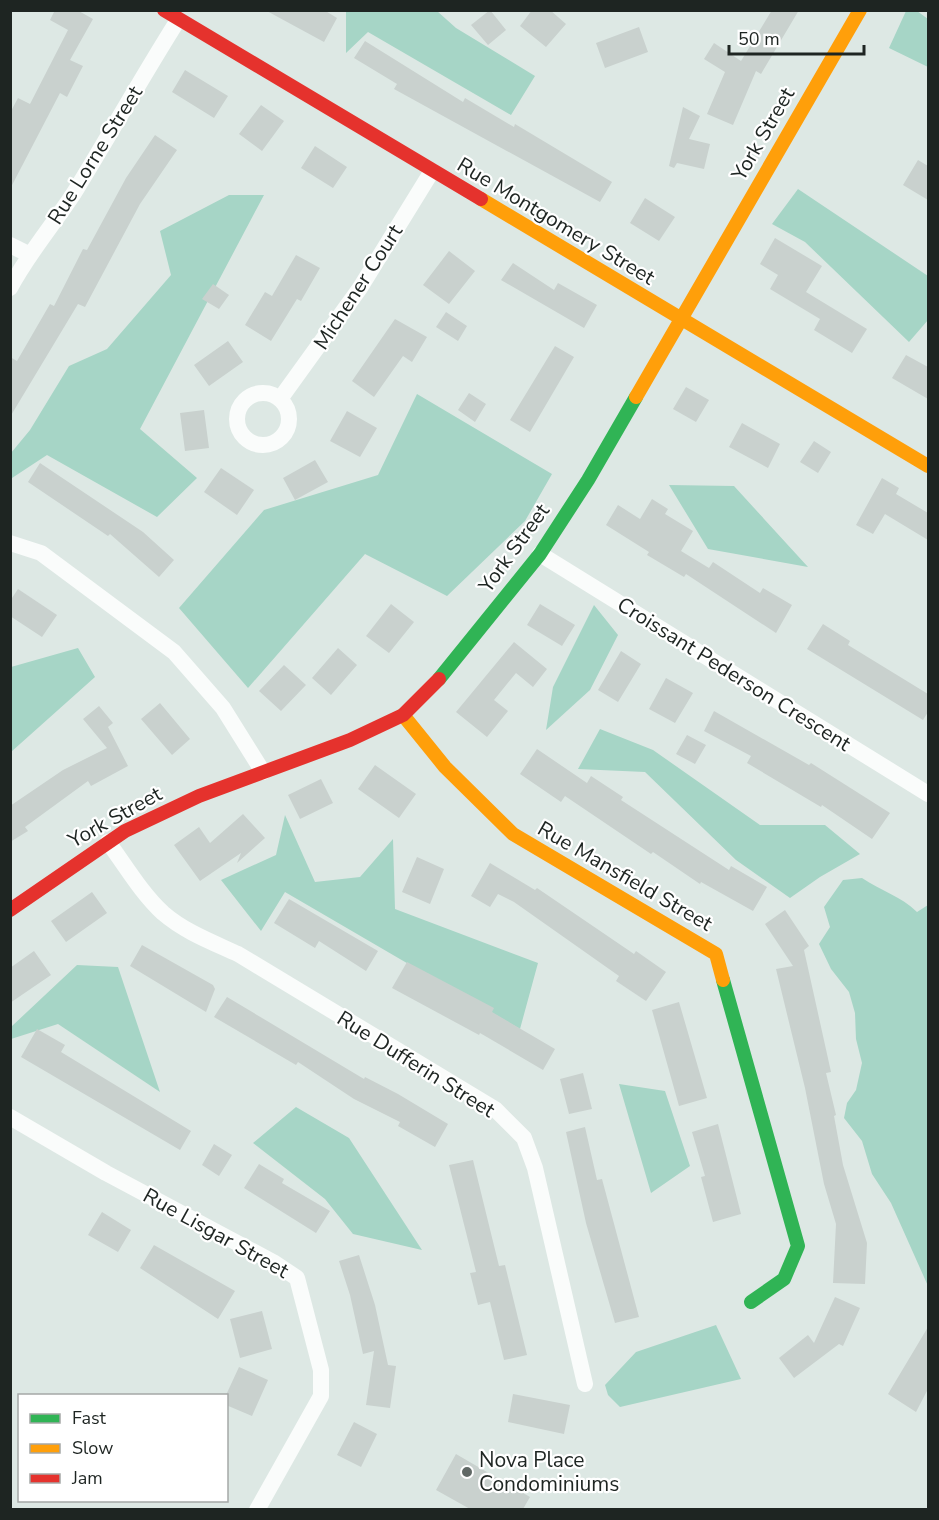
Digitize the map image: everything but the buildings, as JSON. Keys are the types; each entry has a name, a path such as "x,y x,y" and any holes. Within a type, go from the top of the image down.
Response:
{"street":[{"name":"York Street","path":"10,910 108,842 163,813 263,772 350,740 404,715 432,687 540,554 639,395 860,10"},
{"name":"Rue Montgomery Street","path":"171,15 928,466"},
{"name":"Rue Lorne Street","path":"10,288 93,162 171,15"},
{"name":"Michener Court","path":"280,399 360,288 432,171"},
{"path":"10,245 30,255"},
{"path":"10,543 41,553 174,652 223,708 263,772"},
{"name":"Croissant Pederson Crescent","path":"540,554 928,794"},
{"name":"Rue Mansfield Street","path":"404,715 445,767 513,834 716,954 798,1246 784,1278 752,1302"},
{"name":"Rue Dufferin Street","path":"108,842 147,895 171,919 196,935 238,954 495,1109 524,1138 535,1168 585,1384"},
{"name":"Rue Lisgar Street","path":"10,1117 106,1173 273,1262 297,1278 321,1370 321,1395 257,1509"}],"green space":[{"path":"344,11 437,11 456,28 535,76 511,115 368,32 346,53 346,12"},
{"path":"906,11 917,11 928,19 928,67 889,48"},
{"path":"798,189 928,276 928,320 909,342 805,242 772,224"},
{"path":"229,195 264,195 140,429 197,478 157,517 47,455 12,478 11,453 30,430 69,366 107,349 171,275 160,231"},
{"path":"417,394 552,474 525,521 447,596 365,554 248,688 179,608 264,510 378,475"},
{"path":"669,485 734,486 808,567 708,549"},
{"path":"594,605 618,635 590,690 546,730 553,687"},
{"path":"78,648 95,677 11,752 11,667"},
{"path":"600,729 653,750 760,825 825,825 860,854 820,877 790,898 736,860 645,772 578,769"},
{"path":"285,815 315,882 360,877 393,839 395,909 538,963 520,1029 285,892 261,931 221,880 276,855"},
{"path":"862,878 917,912 928,905 928,1286 891,1203 872,1174 862,1141 844,1118 847,1103 856,1090 862,1063 856,1039 855,1013 849,992 831,969 819,944 830,927 824,907 843,880"},
{"path":"77,965 118,967 160,1092 58,1024 11,1039 11,1027"},
{"path":"619,1084 665,1091 690,1166 651,1193"},
{"path":"296,1107 349,1138 422,1250 353,1234 325,1199 253,1143"},
{"path":"716,1325 741,1379 620,1407 608,1395 605,1385 636,1352"}],"traffic: fast":[{"path":"439,679 540,554 588,480 636,397"},
{"path":"723,980 798,1246 784,1279 751,1302"}],"traffic: slow":[{"path":"636,397 860,10"},
{"path":"481,199 928,466"},
{"path":"403,715 445,767 513,834 716,954 723,980"}],"traffic: jam":[{"path":"164,10 481,199"},
{"path":"10,910 125,831 199,796 350,740 403,715 439,679"}],"place":[{"name":"Nova Place Condominiums","path":"467,1472"}]}
